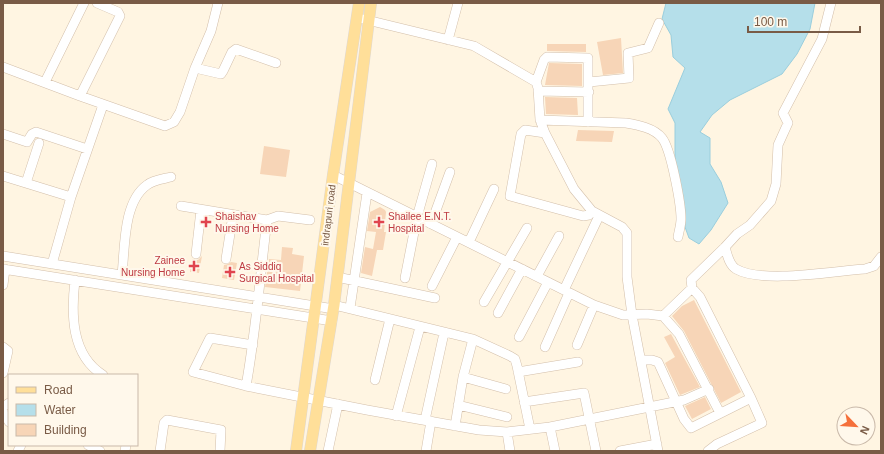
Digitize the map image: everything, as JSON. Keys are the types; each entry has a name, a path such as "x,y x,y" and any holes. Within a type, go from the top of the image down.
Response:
{"main road":[{"name":"indrapuri road","path":"296,451 315,319 333,175 359,3"},
{"name":"indrapuri road","path":"310,451 334,307 371,3"}],"street":[{"path":"45,82 84,3"},
{"path":"80,96 120,16 118,12 97,3"},
{"path":"3,67 103,105 165,126 170,125 174,122 180,112 195,68 211,31 218,3"},
{"path":"448,40 458,3"},
{"path":"708,451 716,444 762,423 700,297 692,288 692,280 750,224 771,201 776,184 778,145 788,123 784,113 819,45 827,23 831,3"},
{"path":"357,18 466,44 484,50 537,87 589,92"},
{"path":"589,82 629,78 628,53 648,48 659,23"},
{"path":"195,68 221,74 232,52 236,49 276,63"},
{"path":"588,122 588,58 548,57 544,60 537,87 540,120 545,134 574,189 596,214 622,227 627,233 627,277 632,315 658,447 620,451"},
{"path":"52,264 71,197 103,105"},
{"path":"540,120 638,125 656,132 668,148 673,167 681,218 678,237"},
{"path":"545,134 525,130 521,134 510,196 583,216 596,214"},
{"path":"3,134 27,142 32,134 36,132 87,149"},
{"path":"26,183 39,143"},
{"path":"404,278 417,217 432,164"},
{"path":"431,224 450,172"},
{"path":"333,175 594,305 616,314 646,314 663,316 679,334 709,389 720,413"},
{"path":"3,176 71,197"},
{"path":"122,275 129,218 136,195 149,184 171,177"},
{"path":"468,242 494,189"},
{"path":"350,308 367,193"},
{"path":"181,206 267,220 274,216 310,220"},
{"path":"196,254 201,210"},
{"path":"545,347 596,214"},
{"path":"226,259 233,215"},
{"path":"246,386 258,310 257,297 267,220"},
{"path":"484,302 528,228"},
{"path":"537,276 559,236"},
{"path":"432,286 458,237"},
{"path":"725,247 730,264 735,269 754,275 787,276 865,269 874,266 881,257"},
{"path":"3,256 316,306 350,308 420,327 473,339 510,356 515,360 530,429"},
{"path":"3,285 4,269 332,321"},
{"path":"498,313 522,269"},
{"path":"338,277 435,298"},
{"path":"75,280 72,305 73,326 86,360 96,371 101,374"},
{"path":"519,337 548,282"},
{"path":"663,316 692,288"},
{"path":"577,344 594,305"},
{"path":"375,380 390,319"},
{"path":"396,416 420,327"},
{"path":"426,451 428,420 444,333"},
{"path":"253,345 210,338 193,370 194,373 246,386 396,416 428,420 454,426 507,432 550,427 684,400 709,389"},
{"path":"454,426 463,377 473,339"},
{"path":"3,347 8,351 3,373"},
{"path":"641,360 652,360 658,362 684,419 691,428 751,398"},
{"path":"518,372 578,362"},
{"path":"463,377 506,389"},
{"path":"524,402 582,392 586,396 596,451"},
{"path":"328,451 338,404"},
{"path":"458,405 507,417"},
{"path":"160,451 164,423 167,420 221,430 220,451"},
{"path":"550,427 555,451"},
{"path":"507,432 510,451"},
{"path":"90,446 100,451"}],"water":[{"path":"666,3 815,3 810,29 797,54 782,74 730,100 712,115 700,132 710,138 710,164 721,182 728,203 711,230 699,244 689,238 685,227 675,161 675,123 668,109 685,68 673,57 671,35 662,19"}],"building":[{"path":"621,38 623,73 603,75 597,42"},
{"path":"547,44 586,44 586,52 547,51"},
{"path":"549,63 582,64 582,86 545,85"},
{"path":"545,97 577,98 578,115 546,114"},
{"path":"578,130 614,131 612,142 576,141"},
{"path":"264,146 290,150 286,177 260,174"},
{"path":"380,207 386,212 384,232 386,232 383,250 377,250 372,276 361,273 365,247 373,249 376,232 367,231 370,212"},
{"path":"282,247 293,248 292,254 304,256 300,291 265,287 269,259 281,260"},
{"path":"202,256 199,273 190,272 192,259 198,260"},
{"path":"231,262 237,263 234,280 222,278 224,265"},
{"path":"694,300 741,392 721,403 684,331 672,316 682,306"},
{"path":"671,334 700,387 680,395 665,363 675,357 664,337"},
{"path":"705,397 711,409 692,419 685,406"}],"place":[{"name":"Shaishav Nursing Home","path":"206,222"},
{"name":"Shailee E.N.T. Hospital","path":"379,222"},
{"name":"Zainee Nursing Home","path":"194,266"},
{"name":"As Siddiq Surgical Hospital","path":"230,272"}]}
